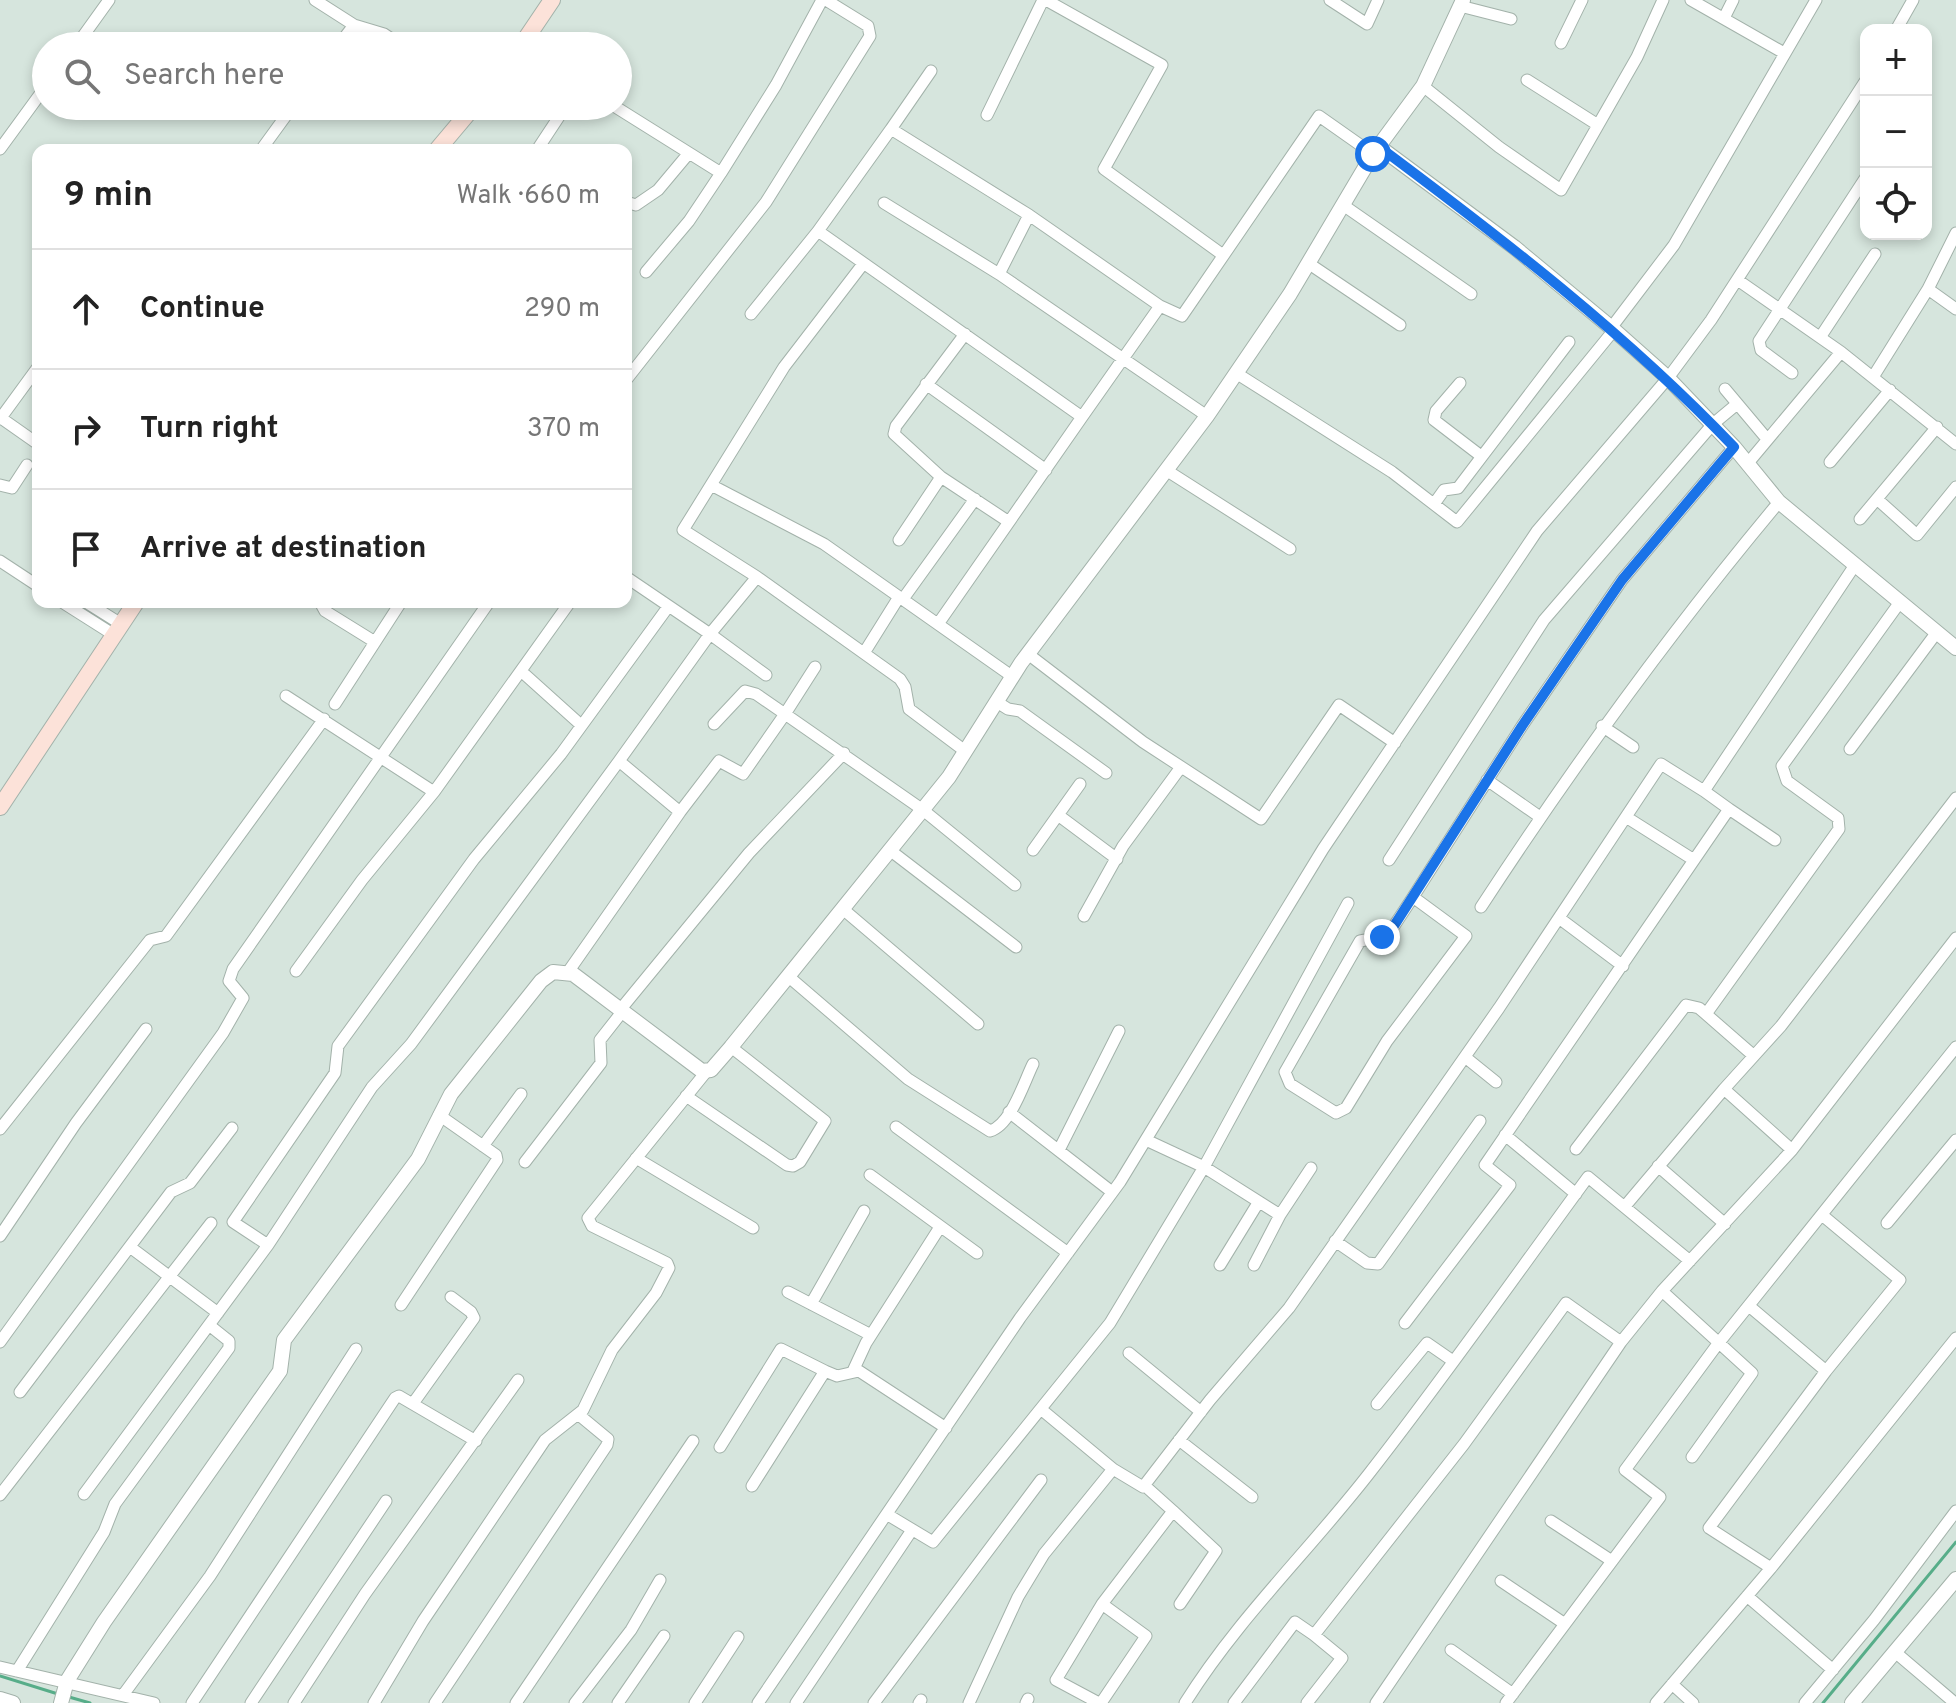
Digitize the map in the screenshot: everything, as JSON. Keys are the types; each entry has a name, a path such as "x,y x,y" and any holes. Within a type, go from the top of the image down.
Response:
{"main road":[{"path":"532,32 552,0"},
{"path":"442,144 462,120"},
{"path":"0,807 132,608"}],"street":[{"path":"86,32 109,0"},
{"path":"315,0 354,25 377,32"},
{"path":"632,372 766,202 870,36 868,26 824,0 721,173 689,221 646,272"},
{"path":"987,115 1044,0 1162,65 1104,169 1223,255"},
{"path":"1330,0 1367,24 1378,0"},
{"path":"1561,43 1582,0"},
{"path":"1423,86 1499,147 1561,190 1637,57 1663,0"},
{"path":"1691,0 1784,53"},
{"path":"1724,18 1733,0"},
{"path":"1236,373 1392,472 1457,522 1612,329 1674,245 1816,0"},
{"path":"1899,24 1913,0"},
{"path":"374,1703 423,1621 545,1440 579,1415 612,1350 647,1308 669,1268 667,1263 596,1228 588,1220 686,1096 731,1047 923,810 1028,654 1207,416 1308,263 1376,150 1423,86 1461,2 1511,19"},
{"path":"349,32 354,25"},
{"path":"751,314 818,231 931,71"},
{"path":"1527,80 1598,125"},
{"path":"758,1703 1112,1192 1323,849 1537,531 1668,378 1739,281 1860,89"},
{"path":"0,149 32,105"},
{"path":"891,129 1029,215 1160,306 1182,316 1319,116 1376,150 1514,247 1668,378 1734,447 1779,502 1956,648"},
{"path":"632,117 721,173"},
{"path":"265,144 283,120"},
{"path":"541,144 557,120"},
{"path":"632,204 648,199 689,153"},
{"path":"1792,373 1758,347 1860,186"},
{"path":"884,203 999,274 1207,416"},
{"path":"1343,205 1471,294"},
{"path":"999,274 1029,215"},
{"path":"818,231 1082,417"},
{"path":"1873,377 1928,289 1956,233"},
{"path":"1821,336 1875,254"},
{"path":"1308,263 1400,325"},
{"path":"863,264 784,367 683,530 757,577 904,684 909,709 965,751"},
{"path":"1739,281 1821,336 1956,444"},
{"path":"1928,289 1956,309"},
{"path":"938,624 1160,306"},
{"path":"965,334 896,426 894,434 941,477 1009,522"},
{"path":"1434,504 1444,490 1458,488 1569,342"},
{"path":"1748,463 1841,352"},
{"path":"32,378 0,418 32,440"},
{"path":"1460,383 1436,411 1434,420 1481,456"},
{"path":"926,384 1046,470"},
{"path":"1725,389 1767,439"},
{"path":"1830,462 1890,390"},
{"path":"1389,860 1544,620 1713,424 1737,404"},
{"path":"1860,519 1937,427"},
{"path":"1413,897 1466,936 1387,1041 1344,1112 1336,1113 1290,1084 1285,1072 1360,941 1382,937 1390,932 1487,780 1622,580 1734,447"},
{"path":"0,485 12,488 27,465"},
{"path":"1166,470 1290,549"},
{"path":"899,540 941,477"},
{"path":"713,486 824,544 1013,677"},
{"path":"1877,499 1917,535 1956,487"},
{"path":"864,653 975,499"},
{"path":"1481,907 1602,726 1710,584 1779,502"},
{"path":"0,561 32,582"},
{"path":"1704,791 1855,565"},
{"path":"84,1494 268,1245 372,1087 411,1044 710,634 757,577"},
{"path":"632,581 766,675"},
{"path":"1706,1014 1839,829 1838,818 1787,781 1782,766 1900,602"},
{"path":"268,1245 233,1222 335,1073 338,1046 474,859 581,725 668,607"},
{"path":"74,608 118,629"},
{"path":"93,608 118,629"},
{"path":"323,608 375,642"},
{"path":"335,704 397,608"},
{"path":"0,1342 232,1019 243,998 229,981 230,974 379,755 485,608"},
{"path":"296,971 362,880 434,792 566,608"},
{"path":"1850,749 1937,632"},
{"path":"1028,654 1181,767 1261,819 1339,705 1395,743"},
{"path":"568,972 719,761 743,774 815,667"},
{"path":"521,671 581,725"},
{"path":"714,724 745,691 756,694 923,810 1015,885"},
{"path":"286,696 434,792"},
{"path":"997,702 1006,709 1020,711 1106,773"},
{"path":"0,1129 150,940 166,936 324,719"},
{"path":"1602,726 1633,747"},
{"path":"525,1162 601,1063 600,1040 621,1011 749,853 844,753"},
{"path":"619,761 680,812"},
{"path":"1144,1485 1289,1308 1465,1057 1661,764 1775,840"},
{"path":"1084,916 1117,859 1181,767"},
{"path":"1487,780 1540,817"},
{"path":"1033,850 1080,784"},
{"path":"1626,1205 1781,1026 1956,798"},
{"path":"1405,1323 1510,1185 1485,1165 1729,809"},
{"path":"1058,815 1117,859"},
{"path":"1626,817 1694,860"},
{"path":"891,851 1016,947"},
{"path":"888,1515 933,1542 1110,1323 1204,1167 1348,903"},
{"path":"844,910 978,1024"},
{"path":"1559,918 1623,966"},
{"path":"1376,1703 1621,1342 1662,1291 1792,1150 1956,938"},
{"path":"64,1691 104,1622 280,1371 284,1340 418,1159 439,1115 459,1084 541,981 553,972 568,972 581,978 706,1072"},
{"path":"789,977 908,1079 987,1129 997,1129 1033,1064"},
{"path":"1576,1149 1683,1007 1695,1006 1754,1056"},
{"path":"0,1236 76,1123 146,1029"},
{"path":"1059,1150 1119,1031"},
{"path":"686,1096 787,1165 800,1162 825,1121 731,1047"},
{"path":"1451,1650 1510,1698 1660,1497 1625,1470 1717,1345 1956,1047"},
{"path":"1465,1057 1496,1082"},
{"path":"1724,1089 1792,1150"},
{"path":"483,1146 521,1094"},
{"path":"1009,1112 1112,1192"},
{"path":"401,1305 497,1162 496,1155 439,1115"},
{"path":"1335,1241 1367,1263 1378,1264 1480,1121"},
{"path":"896,1127 1068,1253"},
{"path":"20,1392 171,1192 190,1183 232,1128"},
{"path":"1505,1135 1576,1194"},
{"path":"1146,1140 1204,1167 1280,1215"},
{"path":"1887,1223 1956,1140"},
{"path":"636,1158 753,1228"},
{"path":"1658,1166 1725,1224"},
{"path":"1254,1265 1280,1215 1311,1168"},
{"path":"870,1175 977,1253"},
{"path":"1185,1703 1209,1665 1370,1473 1588,1177 1626,1205 1690,1261"},
{"path":"1220,1265 1258,1203"},
{"path":"811,1304 864,1211"},
{"path":"1771,1568 1709,1528 1826,1371 1900,1280 1822,1215"},
{"path":"0,1495 211,1223"},
{"path":"853,1371 871,1335 940,1227"},
{"path":"130,1247 218,1313"},
{"path":"1662,1291 1717,1345 1752,1373 1692,1457"},
{"path":"788,1292 871,1335"},
{"path":"414,1402 474,1318 451,1297"},
{"path":"1314,1635 1464,1444 1566,1303 1621,1342"},
{"path":"1749,1306 1826,1371"},
{"path":"17,1671 104,1532 115,1504 229,1348 229,1341 209,1325"},
{"path":"1656,1703 1771,1568 1956,1338"},
{"path":"1377,1404 1427,1343 1453,1361"},
{"path":"123,1695 210,1576 356,1349"},
{"path":"720,1447 781,1349 837,1376 859,1371 901,1395 946,1428"},
{"path":"1129,1353 1201,1412"},
{"path":"752,1486 825,1371"},
{"path":"294,1703 365,1594 518,1380"},
{"path":"192,1703 391,1402 399,1396 414,1402 476,1441"},
{"path":"1042,1410 1113,1469 1144,1485 1216,1551 1180,1604"},
{"path":"435,1703 607,1445 608,1439 579,1415"},
{"path":"1179,1440 1252,1497"},
{"path":"516,1703 693,1441"},
{"path":"969,1703 1018,1597 1044,1554 1113,1469"},
{"path":"874,1703 1041,1480"},
{"path":"251,1703 386,1501"},
{"path":"1102,1604 1146,1636 1100,1703 1056,1680 1102,1604 1173,1511"},
{"path":"1805,1703 1956,1511"},
{"path":"1551,1521 1612,1561"},
{"path":"796,1703 912,1530"},
{"path":"1852,1703 1956,1579"},
{"path":"575,1703 631,1630 660,1580"},
{"path":"1501,1581 1565,1624"},
{"path":"1747,1596 1833,1670"},
{"path":"1234,1703 1295,1622 1342,1658 1307,1703"},
{"path":"618,1703 664,1636"},
{"path":"695,1703 738,1637"},
{"path":"1895,1652 1955,1703"},
{"path":"0,1667 64,1691 108,1697 123,1695 154,1703"},
{"path":"1672,1684 1693,1703"},
{"path":"0,1699 13,1703"}],"waterway":[{"path":"1823,1703 1956,1542"},
{"path":"0,1676 58,1694"},
{"path":"69,1697 90,1703"}],"route":[{"path":"1373,154 1378,146 1514,247 1668,378 1734,447 1622,580 1522,726 1390,932 1382,937"}]}
